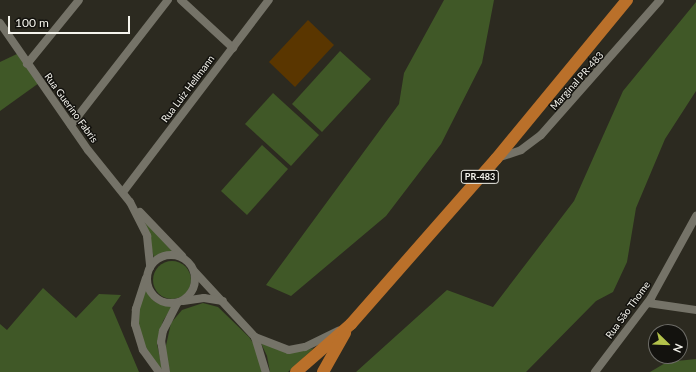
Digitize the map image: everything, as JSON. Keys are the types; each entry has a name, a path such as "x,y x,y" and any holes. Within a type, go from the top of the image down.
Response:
{"highway":[{"name":"PR-483","path":"296,372 351,324 496,159 627,0"},
{"path":"323,372 351,324"}],"street":[{"path":"27,64 78,0"},
{"path":"72,125 168,0"},
{"path":"181,0 233,48"},
{"name":"Rua Luiz Hellmann","path":"123,192 269,0"},
{"name":"Marginal PR-483","path":"496,159 521,150 542,134 660,0"},
{"name":"Rua Guerino Fabris","path":"0,23 88,150 130,202"},
{"path":"130,202 255,337 266,372"},
{"path":"130,202 147,236 150,267 139,297 135,324 143,350 159,372"},
{"name":"Rua São Thome","path":"595,372 648,303 696,216"},
{"path":"150,267 164,256 182,257"},
{"path":"166,372 161,342 163,331 180,302 194,288 194,271"},
{"path":"147,276 148,288 155,297 165,303 204,298 223,301"},
{"path":"648,303 696,310"},
{"path":"255,337 288,350 305,347 351,324"}],"green space":[{"path":"444,0 494,0 482,63 441,144 386,216 291,296 266,285 399,104 404,73"},
{"path":"696,2 696,91 665,139 636,208 627,262 613,292 596,301 526,372 356,372 447,290 493,307 574,201 623,91"},
{"path":"340,51 371,79 322,132 292,104"},
{"path":"19,53 39,83 0,111 0,62"},
{"path":"273,93 319,135 291,166 245,124"},
{"path":"262,145 288,169 247,215 221,191"},
{"path":"145,222 172,251 154,258"},
{"path":"172,261 182,264 188,270 191,280 188,290 182,296 172,299 162,296 156,290 153,280 156,270 162,264"},
{"path":"145,287 155,302 172,307 163,321 157,344 163,372 150,360 139,329 138,314"},
{"path":"43,288 76,318 99,294 121,295 112,308 139,372 0,372 0,324 7,330"},
{"path":"203,303 218,307 249,337 256,347 262,372 170,372 165,350 171,323 182,310"},
{"path":"260,341 306,350 314,348 288,372 270,372 267,356"},
{"path":"696,359 696,372 650,372 664,364 688,364 688,360"}],"building":[{"path":"308,20 334,45 295,87 269,62"}]}
